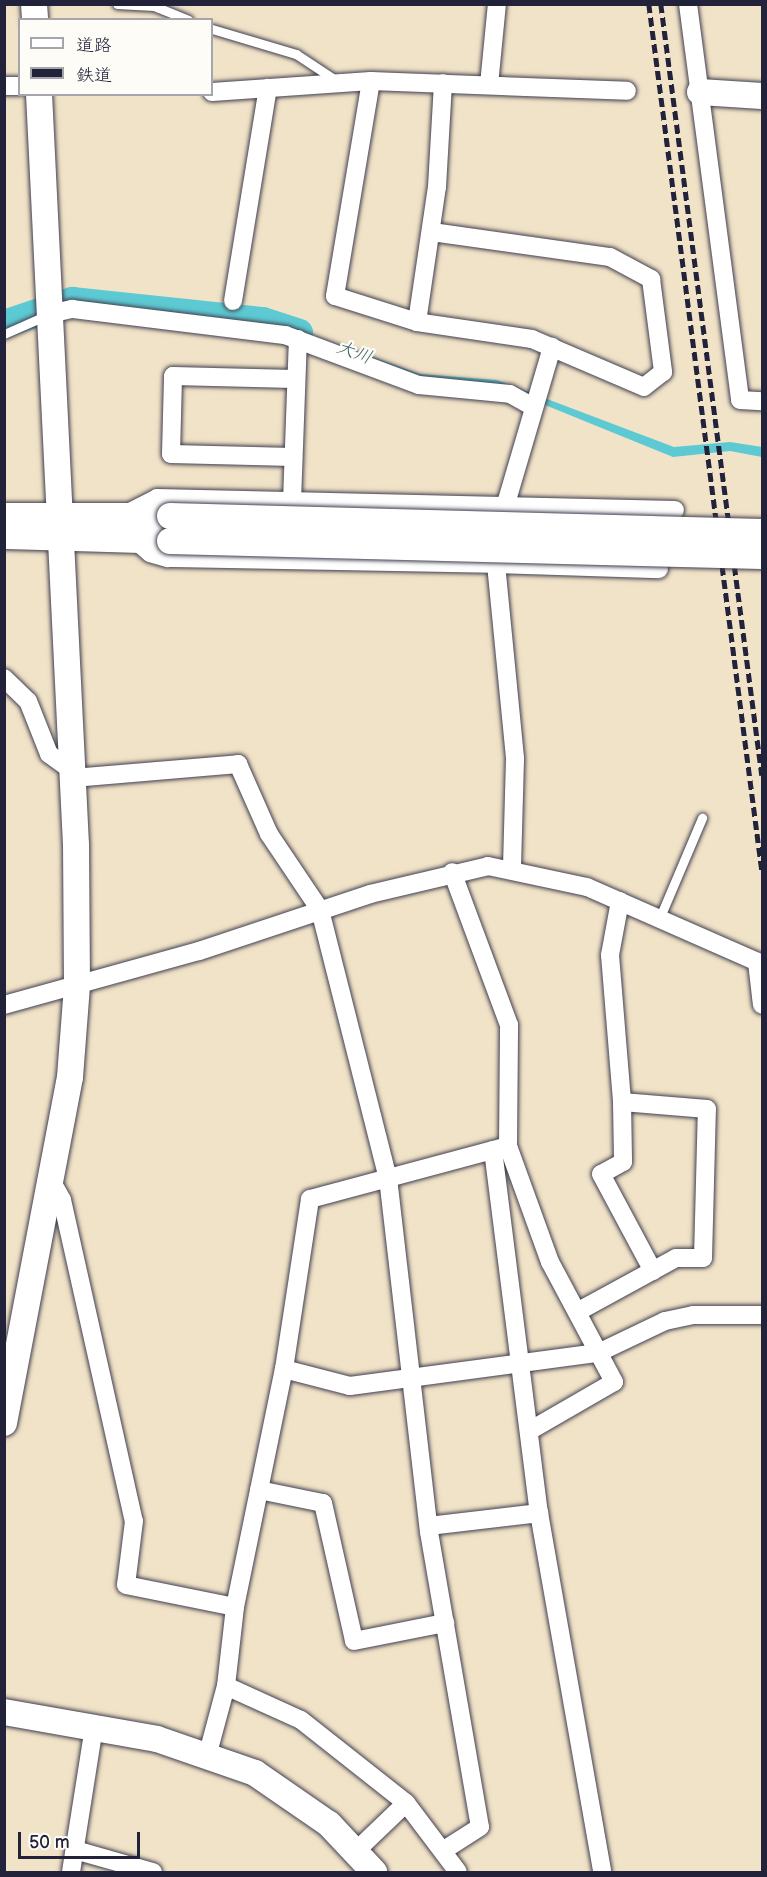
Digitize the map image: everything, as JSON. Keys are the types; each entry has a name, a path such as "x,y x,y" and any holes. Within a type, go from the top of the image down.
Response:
{"street":[{"path":"489,85 497,4"},
{"path":"688,4 740,400 762,401"},
{"path":"213,92 371,81 627,91"},
{"path":"371,81 335,296 417,322 532,339 644,387 663,372 651,279 610,257 432,231"},
{"path":"417,322 432,231 442,83"},
{"path":"233,301 268,88"},
{"path":"700,92 762,96"},
{"path":"4,1423 70,1077 77,986 73,775 39,96"},
{"path":"50,314 72,309 298,339 419,385 510,394 533,401"},
{"path":"292,501 294,379 298,339"},
{"path":"505,507 533,401 552,347"},
{"path":"293,457 171,454 173,376 294,379"},
{"path":"4,536 123,516 157,498 675,510"},
{"path":"4,516 134,539 170,529 762,532"},
{"path":"123,516 170,529 762,556"},
{"path":"134,539 150,553 168,558 659,569"},
{"path":"496,564 515,759 512,869"},
{"path":"4,678 28,700 50,754 73,775 238,764 269,834 320,910 388,1178 414,1376 429,1526 480,1827 444,1850"},
{"path":"4,1005 77,986 320,910 452,873 488,866 512,869 620,901 760,963 762,1005"},
{"path":"452,873 508,1025 500,1148 521,1362 539,1513 602,1872"},
{"path":"620,901 610,955 622,1102 623,1162 601,1174 653,1271"},
{"path":"577,1312 676,1258 703,1258 706,1109 622,1102"},
{"path":"208,1753 226,1686 235,1607 284,1369 310,1199 500,1148"},
{"path":"500,1148 550,1262 614,1382 529,1431"},
{"path":"51,1180 62,1200 134,1521 126,1585 235,1607"},
{"path":"284,1369 350,1386 598,1353 665,1321 693,1314 762,1315"},
{"path":"259,1490 323,1503 354,1641 445,1623"},
{"path":"429,1526 539,1513"},
{"path":"226,1686 301,1720 406,1803 444,1850 458,1872"},
{"path":"4,1712 94,1727 208,1753 255,1773 295,1799 356,1851 374,1872"},
{"path":"71,1872 94,1727"},
{"path":"356,1851 406,1803"},
{"path":"75,1850 153,1872"}],"lane":[{"path":"117,4 154,6 183,18"},
{"path":"213,29 296,54 339,82"},
{"path":"4,334 50,314"},
{"path":"660,917 702,818"}],"water":[{"path":"263,318 420,374 497,380 674,447 730,442 762,447 762,457 730,451 673,457 503,388 420,380 261,323"}],"waterway":[{"name":"大川","path":"4,324 72,301 263,321 299,333"}],"railway":[{"path":"649,4 762,871"},
{"path":"661,4 762,775"}]}
